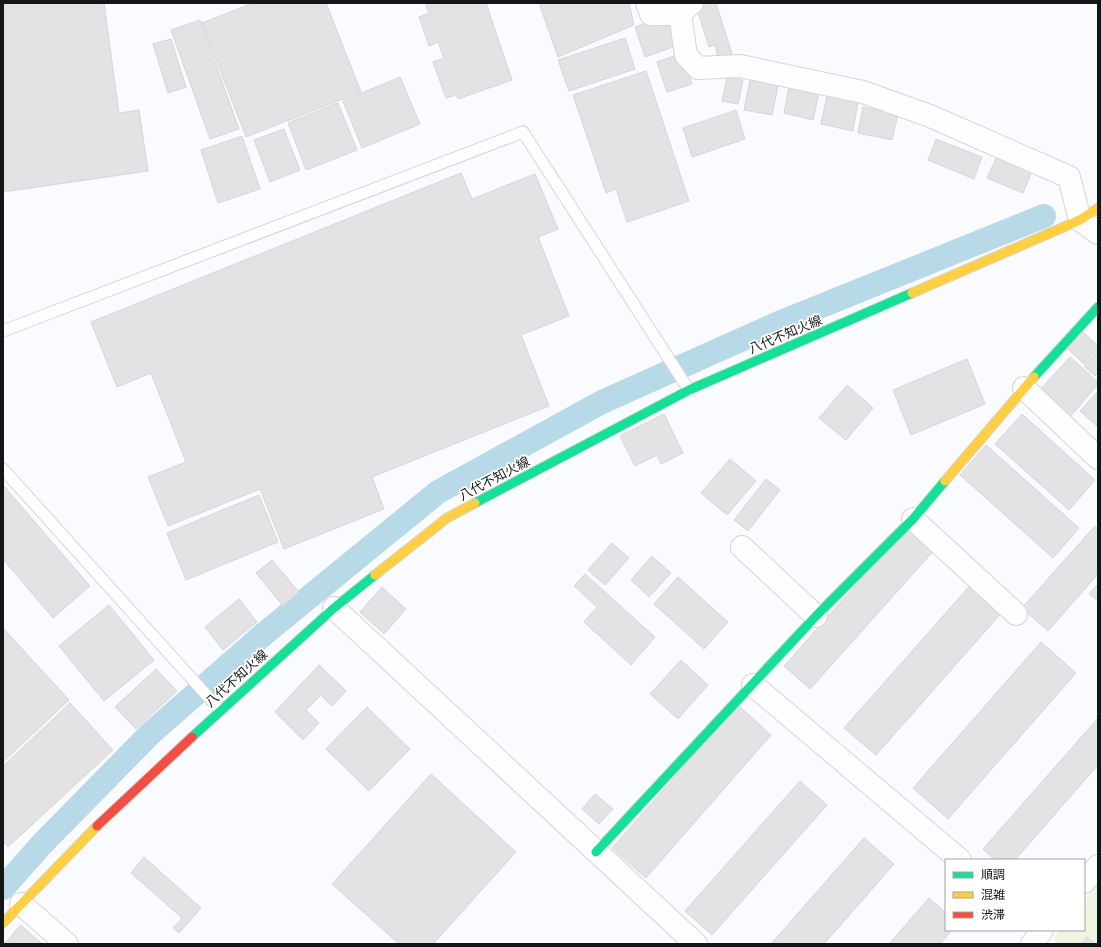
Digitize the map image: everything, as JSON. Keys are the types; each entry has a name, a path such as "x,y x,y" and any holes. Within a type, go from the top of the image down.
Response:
{"main road":[{"name":"八代不知火線","path":"3,923 88,835 220,710 334,608 446,518 689,390 1080,220 1098,208"},
{"path":"596,852 816,616 913,519 1024,388 1098,307"}],"street":[{"path":"647,3 651,14 686,8 686,55 698,68 740,66 863,92 930,116 1069,177 1080,220 1098,233"},
{"path":"1024,388 1098,458"},
{"path":"913,519 1016,614"},
{"path":"742,547 816,616"},
{"path":"334,608 696,944"},
{"path":"753,685 959,859"},
{"path":"1085,881 1098,866"},
{"path":"21,904 67,944"}],"lane":[{"path":"3,331 523,132 689,390"},
{"path":"3,469 220,710"}],"green space":[{"path":"1098,884 1098,944 1058,944 1053,939 1060,931 1085,931 1085,900"}],"building":[{"path":"3,3 104,3 119,113 139,110 148,171 3,192"},
{"path":"253,3 326,3 361,92 246,137 202,23"},
{"path":"425,3 486,3 512,80 458,99 456,95 446,98 433,62 444,58 438,42 429,46 419,17 429,13"},
{"path":"539,3 629,3 634,25 558,57"},
{"path":"695,3 716,3 732,54 718,58 715,45 709,47"},
{"path":"666,16 676,46 645,57 635,27"},
{"path":"200,20 239,129 210,139 171,30"},
{"path":"625,38 635,69 569,91 558,60"},
{"path":"171,39 186,87 168,93 153,44"},
{"path":"682,53 692,84 667,92 657,62"},
{"path":"646,71 689,201 627,222 616,189 606,193 573,95"},
{"path":"751,75 779,81 772,115 744,110"},
{"path":"400,77 420,124 362,148 343,101"},
{"path":"727,77 743,80 738,104 722,101"},
{"path":"789,86 819,92 813,120 784,113"},
{"path":"827,95 858,101 853,131 821,124"},
{"path":"338,103 357,150 306,170 288,123"},
{"path":"863,107 898,114 892,140 858,133"},
{"path":"736,110 745,139 692,157 683,128"},
{"path":"284,129 300,170 270,182 254,140"},
{"path":"242,136 260,189 218,203 201,150"},
{"path":"936,139 982,157 974,179 928,160"},
{"path":"997,156 1032,171 1023,193 987,178"},
{"path":"461,173 472,199 535,174 558,229 538,237 569,316 521,335 549,406 372,477 384,509 284,549 260,489 168,526 148,477 186,462 151,373 117,387 91,322"},
{"path":"1081,330 1098,346 1084,364 1066,347"},
{"path":"1098,350 1098,372 1095,376 1084,366"},
{"path":"1070,357 1098,382 1098,384 1070,417 1040,390"},
{"path":"967,359 985,404 911,435 893,390"},
{"path":"847,385 873,408 846,440 819,418"},
{"path":"1098,391 1098,427 1080,411"},
{"path":"664,414 683,453 661,464 657,455 635,466 620,436"},
{"path":"1022,414 1095,480 1069,510 995,444"},
{"path":"986,445 1079,528 1053,558 960,475"},
{"path":"730,459 756,481 727,515 701,493"},
{"path":"766,479 780,490 748,531 734,520"},
{"path":"3,485 90,586 53,618 3,559"},
{"path":"259,495 278,542 186,580 167,533"},
{"path":"910,524 937,547 810,689 784,666"},
{"path":"1095,526 1098,529 1098,574 1048,631 1022,608"},
{"path":"612,543 629,558 605,585 588,570"},
{"path":"652,556 671,573 649,597 631,580"},
{"path":"272,560 299,592 283,606 256,573"},
{"path":"585,574 655,637 631,665 584,622 597,607 574,586"},
{"path":"678,577 728,622 704,649 654,604"},
{"path":"974,581 1005,609 876,755 844,728"},
{"path":"1098,584 1098,601 1089,594"},
{"path":"382,587 406,609 384,634 360,612"},
{"path":"239,599 257,622 223,650 205,627"},
{"path":"109,605 154,660 104,701 59,646"},
{"path":"3,628 69,700 3,762"},
{"path":"1041,642 1076,673 948,819 913,788"},
{"path":"681,660 708,685 678,719 650,694"},
{"path":"319,665 346,691 332,706 321,695 306,710 319,723 303,740 275,712"},
{"path":"156,669 177,691 136,729 115,707"},
{"path":"70,703 113,750 8,847 3,841 3,766"},
{"path":"738,705 771,735 646,878 612,848"},
{"path":"367,707 410,749 369,791 326,749"},
{"path":"1098,718 1098,765 1016,859 994,859 983,849"},
{"path":"431,774 516,852 433,944 399,944 332,884"},
{"path":"800,781 827,805 712,935 685,911"},
{"path":"595,794 613,809 599,824 582,809"},
{"path":"864,838 894,864 824,944 771,944"},
{"path":"144,857 201,908 179,933 173,928 182,918 131,873"},
{"path":"929,898 945,912 945,931 951,931 940,944 889,944"},
{"path":"21,925 42,944 4,944"},
{"path":"1087,937 1095,944 1081,944"}],"waterway":[{"path":"3,888 42,844 151,733 264,634 438,492 602,402 779,323 1044,216"}],"traffic: fast":[{"path":"475,503 689,390 912,293"},
{"path":"1034,377 1098,307"},
{"path":"596,852 816,616 913,519 945,481"},
{"path":"192,737 334,608 375,575"}],"traffic: slow":[{"path":"912,293 1080,220 1098,208"},
{"path":"945,481 1034,377"},
{"path":"375,575 447,518 475,503"},
{"path":"3,923 97,826"}],"traffic: jam":[{"path":"97,826 192,737"}]}
